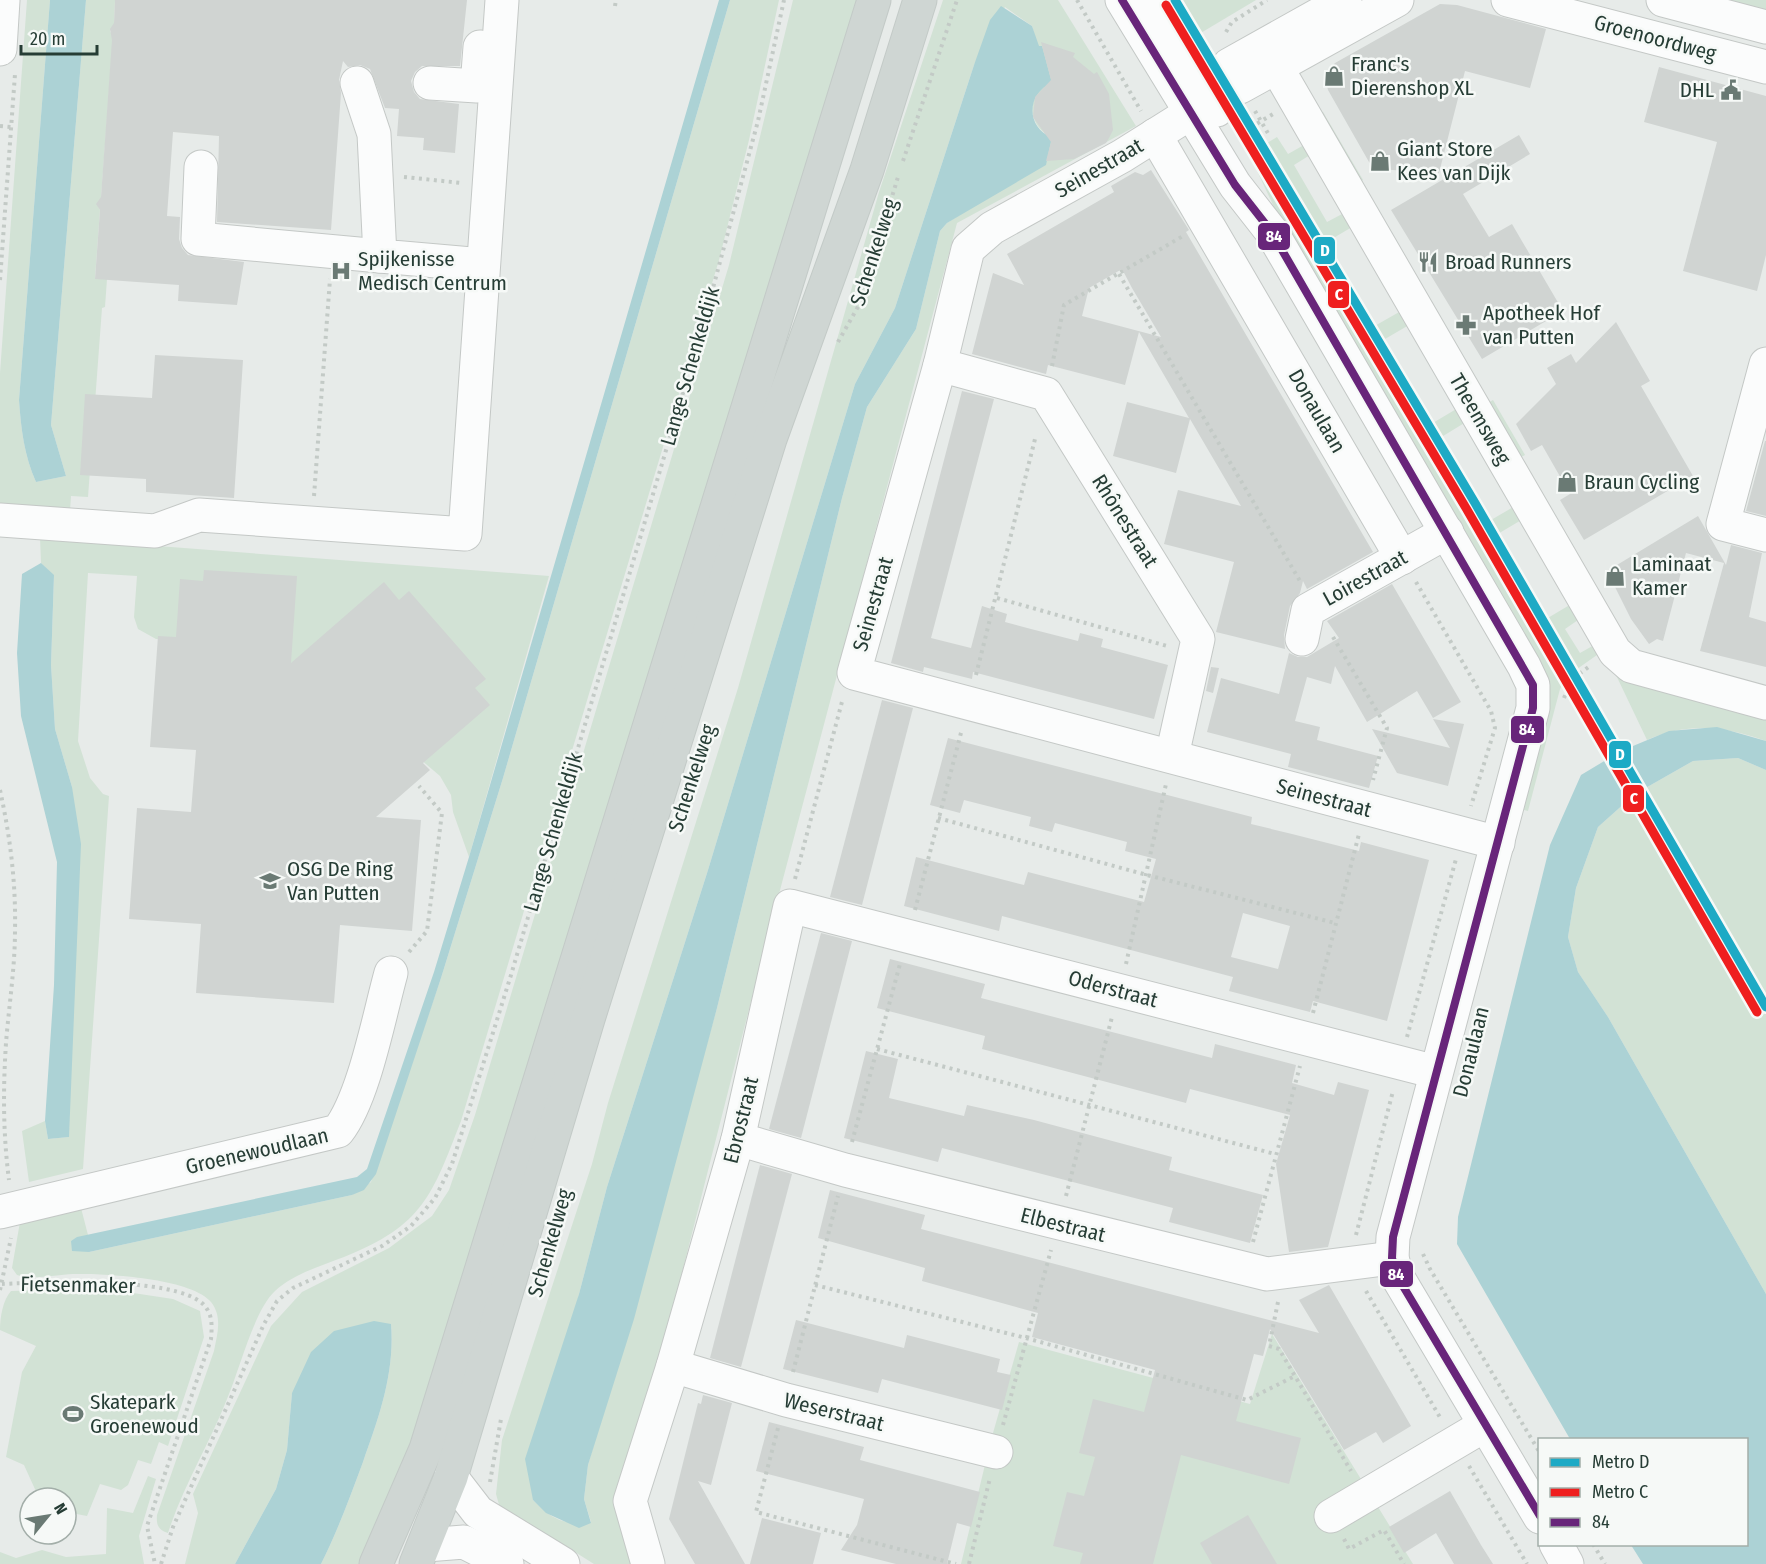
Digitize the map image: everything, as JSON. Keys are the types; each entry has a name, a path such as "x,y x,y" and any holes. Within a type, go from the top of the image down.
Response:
{"main road":[{"path":"376,1564 426,1449 874,0"},
{"name":"Schenkelweg","path":"421,1554 451,1477 588,1019 770,439 867,170 920,0"}],"street":[{"path":"3,0 8,59"},
{"path":"430,83 477,86 483,0"},
{"path":"0,520 155,531 199,515 465,534 502,0"},
{"path":"1122,0 1172,80 1193,91 1199,102 1240,87 1272,56 1345,0"},
{"name":"Donaulaan","path":"1150,0 1199,102 1262,191 1271,231 1524,666 1534,695 1498,843 1393,1237 1407,1254 1397,1276 1538,1515"},
{"path":"1272,56 1397,0"},
{"name":"Groenoordweg","path":"1508,0 1766,67"},
{"path":"1663,0 1766,27"},
{"name":"Theemsweg","path":"1272,56 1615,652 1630,666 1766,703"},
{"path":"357,83 374,135 380,255"},
{"name":"Seinestraat","path":"1199,102 1155,135 992,228 968,249 940,365 854,673 1498,843"},
{"name":"Donaulaan","path":"1155,135 1402,558"},
{"path":"201,167 198,239 483,265"},
{"path":"1766,364 1723,524 1766,535"},
{"name":"Rhônestraat","path":"940,365 1046,394 1198,639 1172,756"},
{"name":"Loirestraat","path":"1302,639 1308,610 1447,532"},
{"name":"Oderstraat","path":"790,906 1436,1072"},
{"name":"Ebrostraat","path":"648,1564 630,1501 673,1366 738,1138 790,906"},
{"name":"Groenewoudlaan","path":"7,1211 338,1131 346,1120 369,1057 391,973"},
{"name":"Elbestraat","path":"738,1138 845,1170 1267,1274 1407,1254"},
{"name":"Weserstraat","path":"673,1366 786,1400 996,1452"},
{"path":"1331,1516 1485,1425"},
{"path":"451,1477 478,1512 563,1564"},
{"path":"421,1554 464,1542 507,1564"},
{"path":"1557,1546 1567,1564"}],"path":[{"path":"615,6 616,0"},
{"name":"Lange Schenkeldijk","path":"161,1564 173,1527 264,1324 277,1301 293,1287 382,1246 411,1226 435,1198 452,1164 511,975 703,326 758,121 784,0"},
{"path":"902,165 957,0"},
{"path":"1077,0 1155,135"},
{"path":"0,279 11,127 8,59"},
{"path":"1261,121 1269,135"},
{"path":"0,126 11,127"},
{"path":"376,174 454,181 489,189"},
{"name":"Schenkelweg","path":"833,351 858,305 898,176"},
{"path":"312,523 332,251"},
{"path":"1402,558 1491,711 1494,728 1462,835"},
{"path":"997,598 1196,654"},
{"path":"1562,705 1571,680 1615,652"},
{"path":"790,906 845,690 854,673"},
{"path":"969,1564 996,1452 1119,991 1172,756"},
{"path":"391,973 427,931 442,813 419,786"},
{"path":"0,790 11,845 15,894 13,985 3,1088 7,1211 13,1228 0,1290"},
{"path":"938,818 1335,923"},
{"path":"877,1049 1275,1154"},
{"path":"1407,1254 1430,1269 1538,1451"},
{"path":"1284,1272 1269,1346 1280,1349 1351,1472 1343,1477"},
{"name":"Fietsenmaker","path":"1,1284 100,1281 135,1285 193,1298 208,1310 213,1323 211,1339 147,1526 155,1564"},
{"path":"815,1285 1026,1338 1247,1400 1295,1376"},
{"path":"478,1512 487,1496 502,1416"},
{"path":"1331,1516 1349,1549 1384,1530 1404,1564"},
{"path":"1594,1546 1605,1564"}],"green space":[{"path":"27,0 50,0 19,400 24,442 36,482 66,476 51,425 86,0 115,0 114,25 110,31 113,37 101,198 97,204 100,210 95,278 107,279 105,307 102,308 88,497 71,496 70,511 0,508 0,373"},
{"path":"730,0 779,0 749,140 719,260 461,1121 432,1188 422,1205 409,1219 392,1233 371,1245 291,1279 267,1300 254,1326 227,1399 181,1499 168,1533 159,1527 157,1515 214,1351 218,1326 215,1308 201,1294 167,1282 87,1274 37,1277 17,1275 12,1268 20,1222 80,1204 88,1235 71,1241 89,1252 352,1195 371,1182 441,978 503,778"},
{"path":"793,0 863,0 433,1378 384,1519 362,1564 321,1564 348,1501 380,1411 391,1360 391,1324 292,1393 287,1450 276,1489 235,1564 185,1564 198,1513 193,1494 271,1326 302,1292 389,1248 432,1216 449,1190 475,1115 729,265"},
{"path":"943,0 1058,0 1136,126 957,223 762,958 624,1501 642,1564 594,1564 559,1542 503,1519 496,1494 502,1440 592,1164 608,1103 738,688 879,192","holes":["1005,7 1032,26 1048,84 1036,96 1032,110 1037,125 1049,136 1047,159 947,223 940,231 916,329 867,407 842,498 717,1008 588,1465 584,1499 591,1522 565,1522 553,1517 533,1500 579,1294 607,1187 708,870 855,384 895,308 974,65"]},
{"path":"1163,0 1256,0 1189,40"},
{"path":"1711,0 1766,0 1766,15"},
{"path":"1323,112 1363,180 1354,185 1314,117"},
{"path":"1277,137 1288,154 1304,145 1310,155 1294,165 1327,222 1344,213 1352,227 1315,249 1364,332 1401,311 1409,325 1373,346 1421,430 1458,408 1466,422 1430,444 1479,527 1515,506 1523,519 1486,541 1536,625 1573,603 1581,618 1565,629 1580,653 1596,644 1597,655 1570,674 1560,689 1528,811 1520,809 1547,705 1291,243 1249,154"},
{"path":"1493,400 1525,455 1515,460 1483,406"},
{"path":"40,537 549,576 469,857 453,812 451,795 440,776 420,759 281,676 263,644 156,639 138,629 134,617 137,576 88,573 78,741 90,778 103,794 109,796 83,1169 29,1182 22,1131 45,1121 48,1139 69,1137 72,787 55,729 51,665 54,576 41,563"},
{"path":"1616,675 1766,713 1766,741 1735,732 1706,728 1677,730 1647,740"},
{"path":"1738,758 1766,770 1766,1294 1608,1017 1578,972 1568,937 1576,888 1598,827 1635,794 1693,761"},
{"path":"100,1288 173,1299 200,1311 204,1337 168,1446 159,1442 151,1464 138,1460 128,1485 121,1490 100,1484 87,1516 78,1514 78,1486 34,1486 24,1465 6,1457 22,1372 36,1346 0,1330 1,1314 11,1291"},
{"path":"1272,1334 1413,1564 961,1564 991,1440 1019,1342 1250,1404"},
{"path":"148,1476 156,1479 139,1536 144,1564 0,1564 0,1552 16,1558 42,1550 66,1557 106,1554 107,1508 133,1513"}],"water":[{"path":"50,0 86,0 51,425 66,476 36,482 24,442 19,400"},
{"path":"719,0 730,0 503,778 441,978 376,1174 364,1190 352,1195 89,1252 72,1251 71,1241 77,1237 357,1177 367,1169 434,972 469,857"},
{"path":"1001,6 1032,26 1039,46 1042,46 1052,83 1037,94 1032,110 1037,126 1043,133 1052,137 1046,165 947,223 940,231 916,329 867,407 842,498 717,1008 634,1319 588,1465 584,1499 591,1523 579,1528 546,1513 533,1500 525,1459 579,1294 607,1187 708,870 855,384 895,308 974,65 990,20"},
{"path":"41,563 54,575 51,665 55,729 72,787 81,844 69,1137 48,1139 45,1121 54,985 57,862 21,716 17,653 22,574"},
{"path":"1717,727 1766,741 1766,770 1738,758 1693,761 1635,794 1598,827 1576,888 1568,937 1578,972 1608,1017 1766,1294 1766,1564 1643,1564 1632,1546 1748,1546 1748,1438 1569,1438 1457,1244 1458,1217 1550,845 1581,775 1621,751 1669,731"},
{"path":"374,1321 391,1324 391,1360 385,1394 353,1488 321,1564 235,1564 276,1489 287,1450 292,1393 311,1352 334,1331"}],"building":[{"path":"115,0 467,0 460,66 422,66 415,72 411,81 414,92 420,99 459,104 455,153 423,150 424,138 397,136 399,109 385,108 370,69 360,65 348,67 343,61 339,80 341,93 331,230 217,222 219,136 173,132 167,216 180,217 179,239 188,255 244,262 237,305 178,301 179,285 95,279 100,210 96,204 101,197 112,40 110,29 114,23"},
{"path":"1440,4 1457,5 1546,29 1530,88 1465,71 1439,173 1377,169 1369,162 1328,90 1325,78 1327,72 1335,63"},
{"path":"1041,42 1075,53 1073,57 1094,74 1097,72 1109,94 1113,130 1109,138 1106,143 1074,159 1046,161 1051,142 1033,117 1035,97 1051,80"},
{"path":"1659,67 1766,96 1766,255 1757,291 1683,271 1717,142 1644,122"},
{"path":"1519,135 1530,154 1463,194 1489,237 1512,224 1563,311 1482,359 1391,210"},
{"path":"1151,170 1189,230 1186,232 1373,552 1307,589 1303,581 1300,593 1290,606 1284,635 1285,649 1216,632 1234,562 1164,544 1178,490 1241,506 1190,419 1176,473 1113,456 1127,402 1189,418 1139,332 1125,385 1048,365 1046,374 972,354 993,273 1024,285 1007,254 1114,192 1111,186 1135,172 1143,175","holes":["1122,269 1161,337 1082,316 1089,288"]},
{"path":"1616,322 1650,381 1641,386 1693,476 1584,540 1560,500 1570,494 1542,445 1531,451 1516,424 1556,384 1547,368 1571,354 1576,363"},
{"path":"155,355 243,360 234,498 146,492 146,479 80,475 85,394 152,398"},
{"path":"962,391 994,399 931,638 971,648 982,606 1007,614 1005,622 1078,641 1080,633 1103,639 1101,647 1168,665 1154,719 973,672 972,679 924,667 923,672 891,663"},
{"path":"1766,441 1766,516 1746,511"},
{"path":"1698,516 1726,565 1731,545 1762,553 1749,617 1766,622 1766,667 1700,651 1724,563 1686,553 1663,641 1657,639 1649,644 1631,619 1607,571"},
{"path":"204,570 297,576 291,663 384,582 399,600 409,591 486,679 475,688 490,705 423,763 430,770 376,817 421,820 412,931 340,925 334,1003 196,993 201,924 129,919 137,808 191,812 196,750 150,747 158,636 176,637 180,579 203,581"},
{"path":"1392,584 1461,702 1433,718 1417,691 1367,722 1335,666 1331,684 1307,677 1295,721 1320,727 1317,740 1378,756 1369,788 1288,767 1291,754 1207,732 1221,678 1279,694 1289,653 1298,657 1307,657 1339,638 1327,621"},
{"path":"1211,667 1219,668 1213,693 1206,691"},
{"path":"882,700 913,708 862,905 830,897"},
{"path":"1433,719 1464,724 1448,786 1397,773 1372,729 1450,748"},
{"path":"948,738 1252,817 1251,824 1359,851 1361,842 1429,860 1387,1021 1313,1001 1310,1012 1229,991 1233,977 1002,916 999,931 904,906 916,857 1024,885 1028,872 1144,902 1156,859 1125,851 1127,842 1055,823 1052,832 1029,826 1031,817 964,800 960,813 930,805","holes":["1243,913 1290,926 1278,969 1231,957"]},
{"path":"821,933 852,941 801,1138 769,1129"},
{"path":"890,959 985,984 981,998 1212,1058 1215,1044 1296,1065 1292,1083 1334,1095 1338,1082 1369,1090 1328,1247 1289,1252 1276,1164 1290,1115 1190,1089 1186,1103 982,1049 985,1036 877,1008"},
{"path":"866,1051 898,1059 889,1098 964,1116 967,1105 1034,1120 1172,1157 1169,1170 1263,1195 1250,1243 1169,1222 1173,1208 942,1148 938,1162 844,1138"},
{"path":"760,1165 792,1174 741,1367 710,1358"},
{"path":"830,1190 925,1215 921,1229 1319,1333 1299,1300 1329,1285 1411,1426 1383,1443 1376,1432 1344,1450 1270,1329 1263,1356 1254,1354 1236,1421 1301,1438 1289,1484 1181,1455 1153,1564 1080,1564 1083,1553 1053,1546 1067,1492 1084,1496 1095,1457 1079,1453 1093,1399 1144,1412 1155,1370 1032,1337 1038,1313 922,1281 925,1268 818,1238"},
{"path":"796,1320 904,1348 907,1335 1000,1359 997,1372 1011,1375 1002,1410 882,1379 878,1393 783,1369"},
{"path":"703,1395 732,1403 711,1485 698,1481 745,1564 695,1564 669,1519 698,1403 701,1404"},
{"path":"769,1422 864,1447 860,1460 980,1492 971,1527 957,1523 947,1564 896,1564 841,1550 857,1525 864,1499 756,1471"},
{"path":"1450,1491 1493,1564 1454,1564 1436,1533 1404,1553 1389,1527"},
{"path":"1248,1515 1277,1564 1212,1564 1200,1543"},
{"path":"762,1518 821,1533 813,1564 750,1564"}],"metro line":[{"name":"D","path":"1175,0 1475,503 1766,1007"},
{"name":"C","path":"1166,5 1466,508 1757,1012"}],"transit line":[{"name":"84","path":"1122,0 1235,185 1271,231 1533,685 1533,708 1393,1237 1392,1258 1397,1276 1538,1513"}],"place":[{"name":"Franc's Dierenshop XL","path":"1334,76"},
{"name":"DHL","path":"1731,90"},
{"name":"Giant Store Kees van Dijk","path":"1380,161"},
{"name":"Broad Runners","path":"1428,262"},
{"name":"Spijkenisse Medisch Centrum","path":"341,271"},
{"name":"Apotheek Hof van Putten","path":"1466,325"},
{"name":"Braun Cycling","path":"1567,482"},
{"name":"Laminaat Kamer","path":"1615,576"},
{"name":"OSG De Ring Van Putten","path":"270,881"},
{"name":"Skatepark Groenewoud","path":"73,1414"}]}
